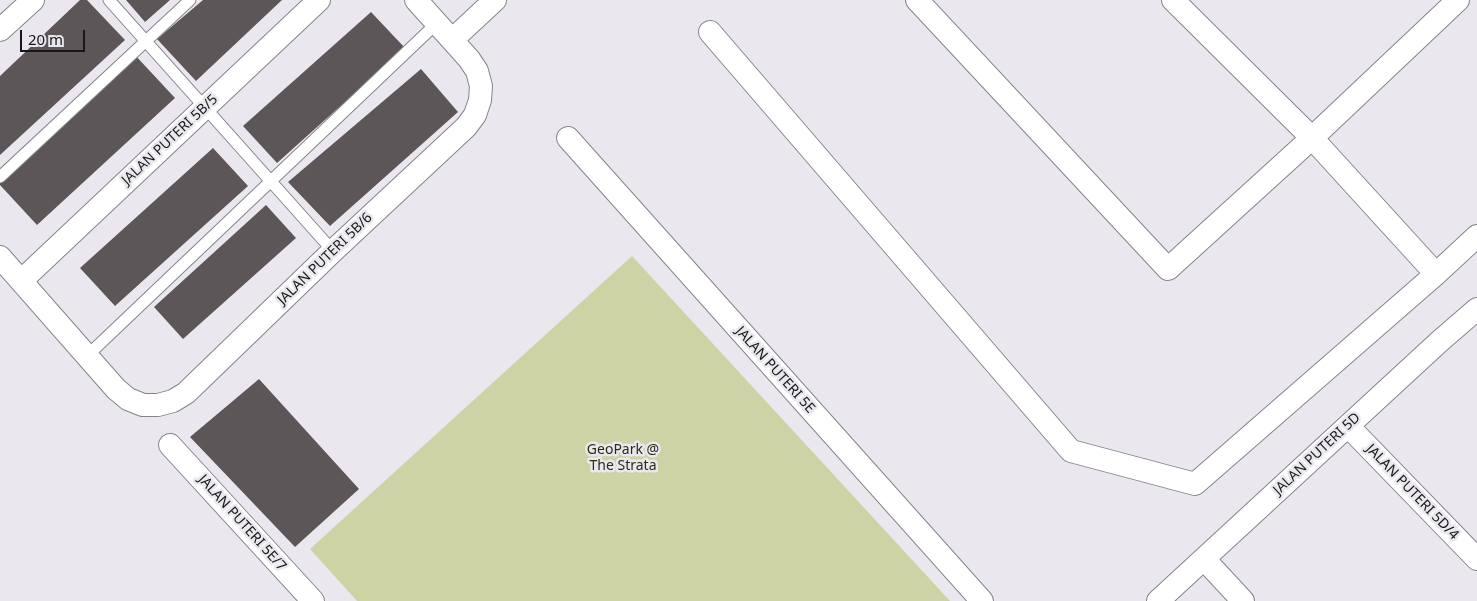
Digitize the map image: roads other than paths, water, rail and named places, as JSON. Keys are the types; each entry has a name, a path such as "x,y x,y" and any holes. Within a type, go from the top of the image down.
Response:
{"street":[{"path":"0,30 33,0"},
{"name":"JALAN PUTERI 5B/5","path":"21,280 319,0"},
{"path":"416,0 452,40 495,0"},
{"path":"917,0 1168,269 1312,138 1458,0"},
{"path":"1173,0 1312,138 1436,274"},
{"path":"710,32 1071,451 1195,484 1477,236"},
{"name":"JALAN PUTERI 5B/6","path":"88,355 116,389 128,399 143,405 158,405 173,401 186,393 333,250 466,126 475,115 480,100 481,86 477,71 452,40"},
{"name":"JALAN PUTERI 5E","path":"568,138 982,601"},
{"path":"0,257 88,355"},
{"name":"JALAN PUTERI 5D","path":"1158,601 1477,309"},
{"name":"JALAN PUTERI 5D/4","path":"1348,426 1477,559"},
{"name":"JALAN PUTERI 5E/7","path":"170,445 313,601"},
{"path":"1204,559 1243,601"}],"lane":[{"path":"109,0 333,250"},
{"path":"0,177 190,0"},
{"path":"88,355 436,23"}],"park label":[{"name":"GeoPark @ The Strata","path":"623,458"}]}
